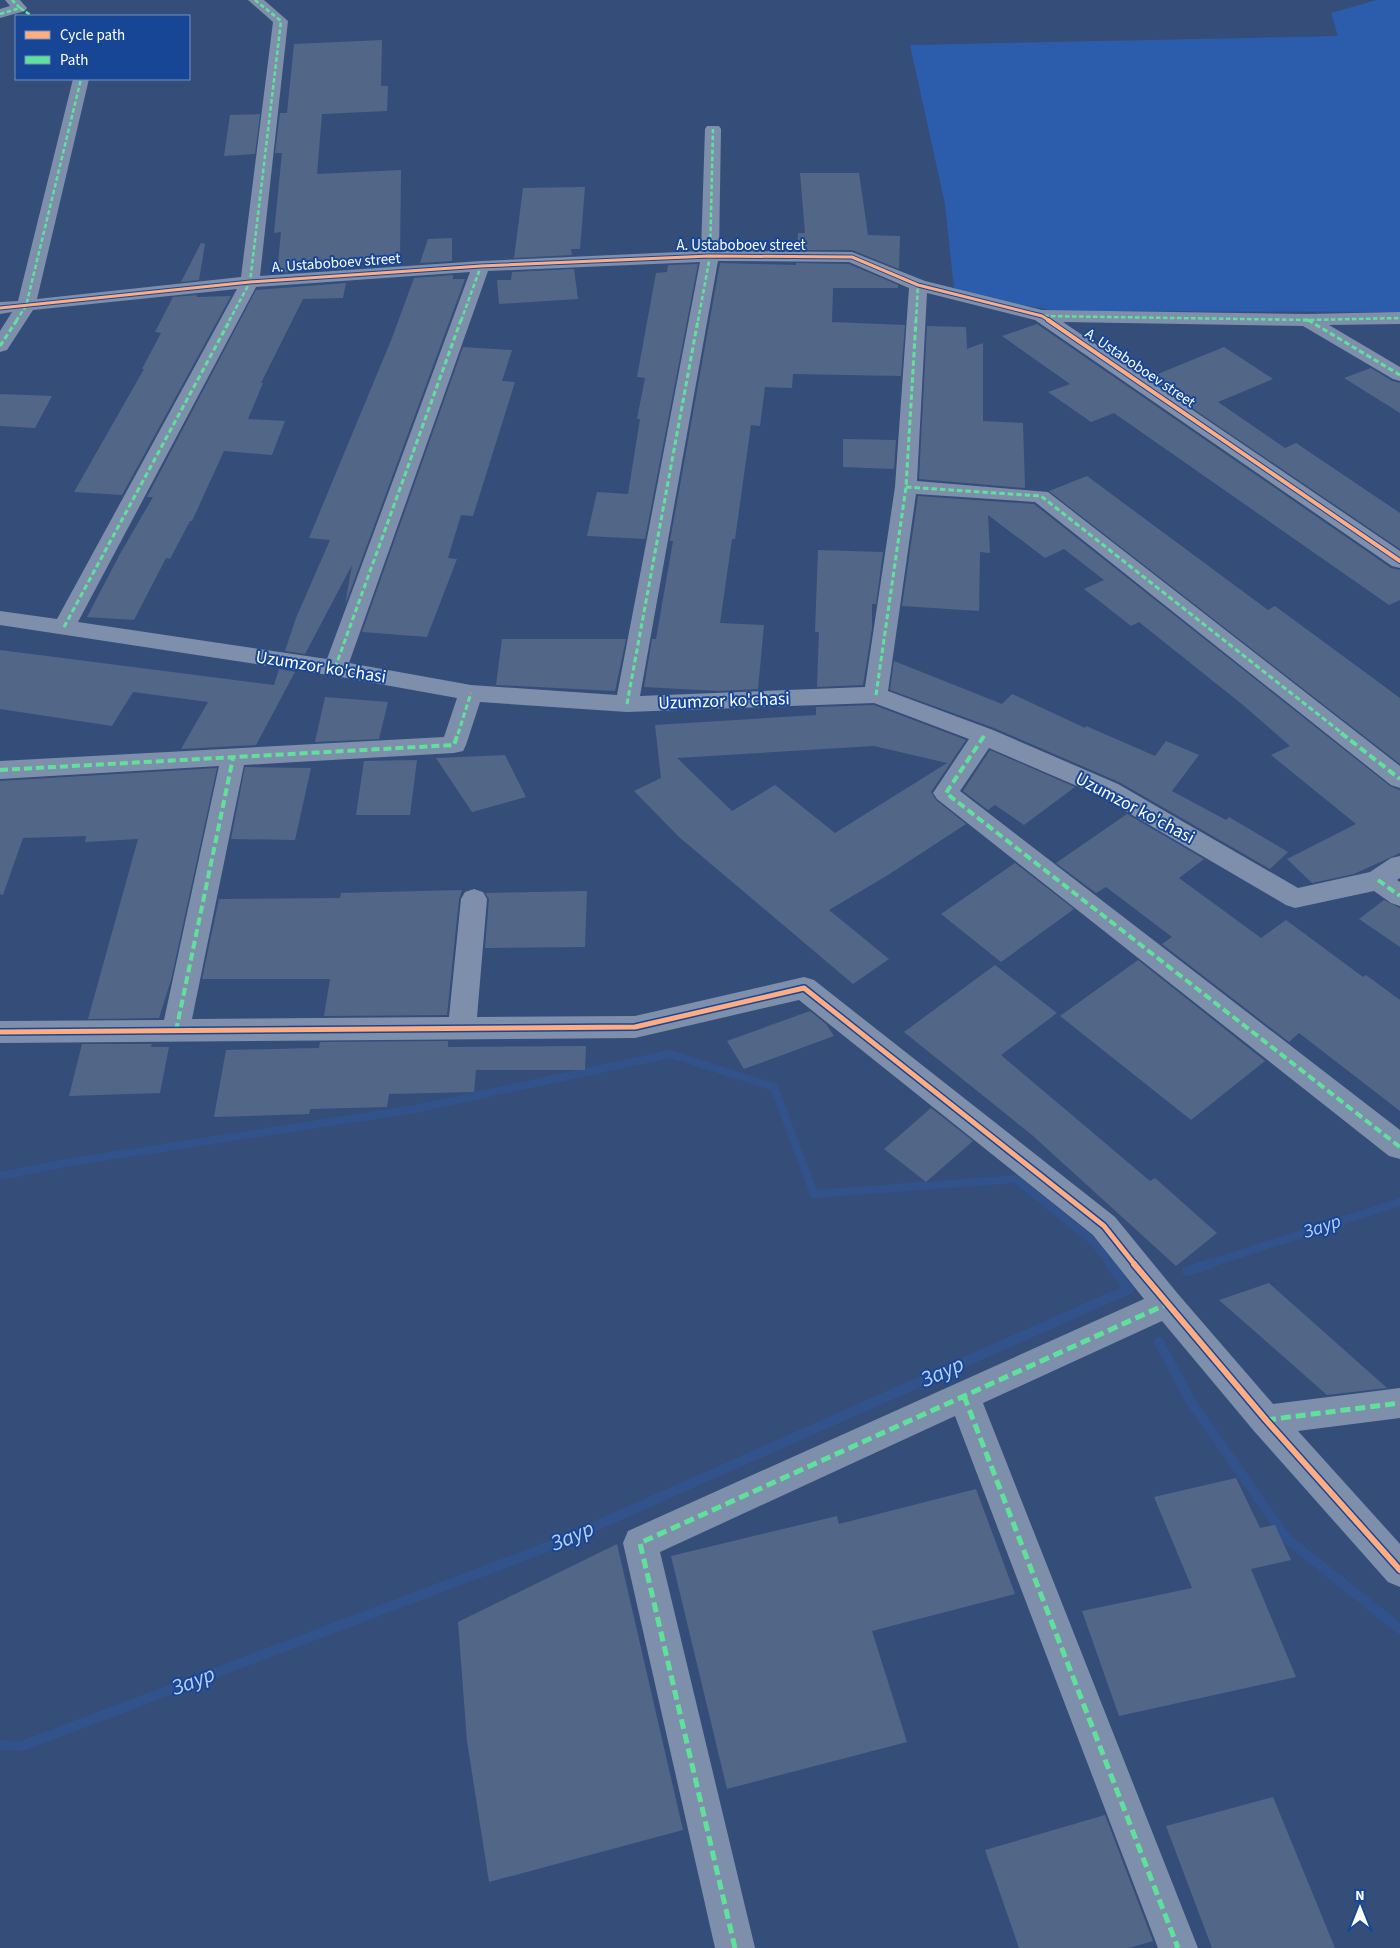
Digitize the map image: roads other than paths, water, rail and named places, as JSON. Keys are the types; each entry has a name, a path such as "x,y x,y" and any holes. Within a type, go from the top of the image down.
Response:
{"street":[{"path":"64,628 250,282 281,21 255,0"},
{"path":"0,14 21,8"},
{"path":"0,346 26,306 81,80"},
{"path":"627,704 710,256 713,129"},
{"name":"A. Ustaboboev street","path":"0,308 250,282 482,266 710,256 852,257 918,285 1042,316 1400,561"},
{"path":"335,668 482,266"},
{"path":"876,695 906,487 918,285"},
{"path":"1042,316 1308,320 1400,318"},
{"path":"1308,320 1400,375"},
{"path":"906,487 1040,496 1400,779"},
{"name":"Uzumzor ko'chasi","path":"0,618 335,668 471,693 627,704 876,695 984,736 1109,790 1295,898 1378,880 1400,865"},
{"path":"0,770 454,745 471,693"},
{"path":"984,736 946,792 1400,1147"},
{"path":"176,1031 234,758"},
{"path":"1378,880 1400,896"},
{"path":"462,1029 474,899"},
{"path":"0,1032 635,1027 804,988 1104,1226 1167,1304 1266,1420 1400,1570"},
{"path":"734,1948 640,1543 1167,1304"},
{"path":"964,1396 1178,1948"},
{"path":"1266,1420 1400,1403"}],"waterway":[{"path":"0,1176 71,1162 415,1109 670,1054 774,1087 814,1194 1016,1179 1094,1242 1111,1265"},
{"name":"Заур","path":"1206,1265 1400,1202"},
{"name":"Заур","path":"0,1745 22,1746 555,1544 1129,1289 1110,1264"},
{"name":"Заур","path":"1187,1271 1210,1264"},
{"path":"1159,1342 1191,1402 1287,1539 1400,1629"}]}
